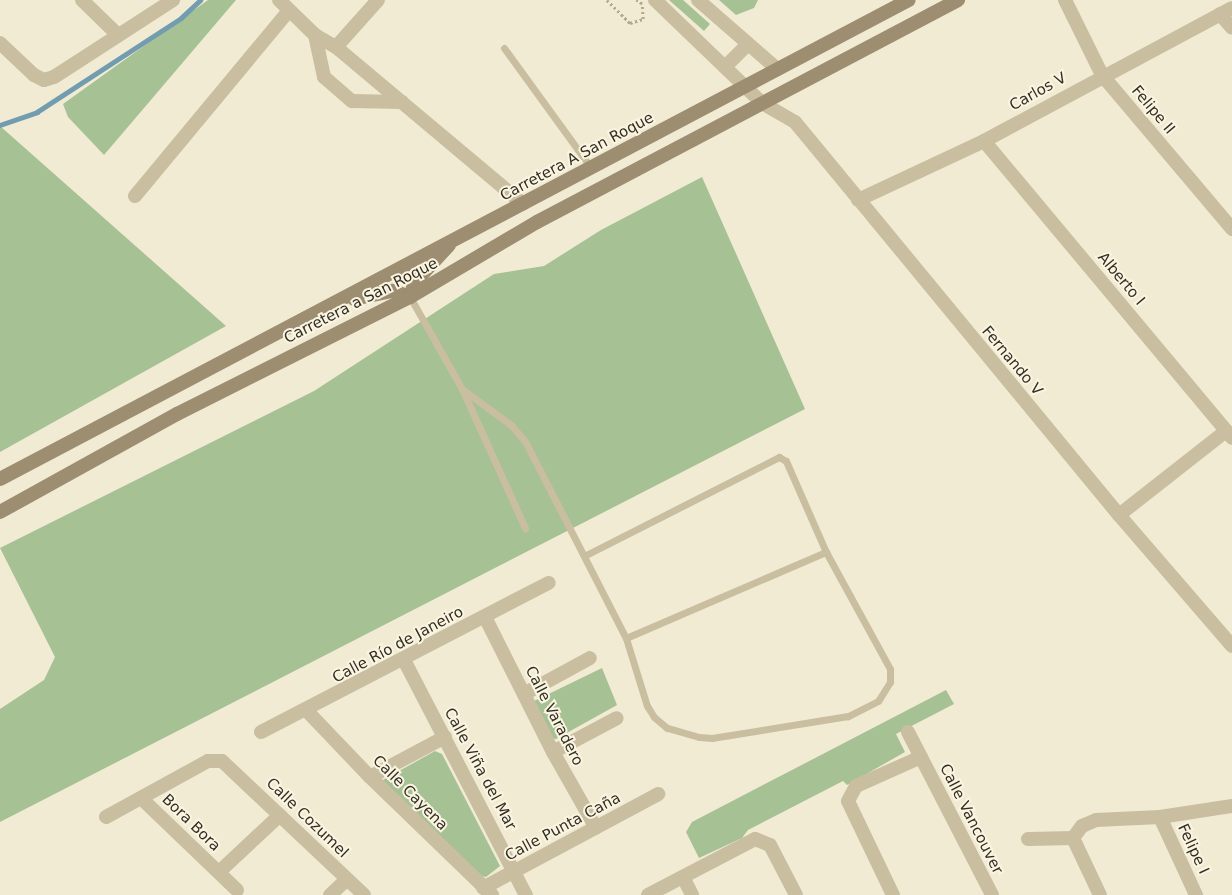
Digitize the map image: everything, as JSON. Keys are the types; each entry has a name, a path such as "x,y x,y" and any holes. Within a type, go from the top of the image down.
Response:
{"main road":[{"name":"Carretera A San Roque","path":"0,479 592,169 776,68 909,0"},
{"path":"762,103 958,0"},
{"name":"Carretera a San Roque","path":"0,512 176,414 410,297 538,222 762,103"},
{"path":"343,299 393,291 410,297 415,282 443,255 450,243"}],"street":[{"path":"82,0 118,35"},
{"path":"0,43 34,76 44,80 54,77 173,0"},
{"path":"279,0 288,12 315,35 336,47 523,204"},
{"path":"336,47 378,0"},
{"name":"Fernando V","path":"655,0 726,66 762,103 795,122 1119,515 1232,646"},
{"path":"698,0 776,68"},
{"name":"Felipe II","path":"1065,0 1102,75 1232,229"},
{"path":"1226,11 1232,28"},
{"name":"Carlos V","path":"858,200 984,140 1102,75 1226,11"},
{"path":"135,196 288,12"},
{"path":"315,35 324,78 352,101 402,102"},
{"path":"726,66 748,44"},
{"name":"Alberto I","path":"984,140 1229,434"},
{"path":"1119,515 1229,434"},
{"name":"Calle Río de Janeiro","path":"261,732 307,711 549,583"},
{"name":"Calle Varadero","path":"486,617 553,752 596,828"},
{"path":"524,694 590,658"},
{"name":"Calle Viña del Mar","path":"404,660 516,870 526,895"},
{"name":"Calle Cayena","path":"307,711 370,777 487,892"},
{"path":"553,752 617,718"},
{"name":"Calle Vancouver","path":"908,732 992,895"},
{"path":"370,777 445,737"},
{"path":"893,895 848,801 856,786 921,757"},
{"name":"Bora Bora","path":"106,816 208,761 217,760 228,764"},
{"name":"Calle Cozumel","path":"228,764 364,895"},
{"name":"Calle Punta Caña","path":"487,892 516,870 658,794"},
{"name":"Bora Bora","path":"141,798 237,890"},
{"path":"1073,838 1082,826 1096,820 1160,817 1232,806"},
{"name":"Bora Bora","path":"219,872 280,815"},
{"name":"Felipe I","path":"1160,817 1196,895"},
{"path":"1028,840 1073,838"},
{"path":"1073,838 1100,895"},
{"path":"648,895 755,839 770,845 796,895"},
{"path":"330,895 347,878"},
{"path":"683,878 692,895"}],"lane":[{"path":"504,48 592,169"},
{"path":"410,297 462,389 525,528"},
{"path":"462,389 519,432 626,638 647,706 667,728 681,734 712,738 858,712 878,701 890,682 890,669 826,552 786,461 776,457 584,556"},
{"path":"626,638 826,552"}],"path":[{"path":"606,0 630,23 643,19 642,4 636,0"}],"green space":[{"path":"208,0 236,0 104,155 68,117 63,104"},
{"path":"669,0 683,0 710,24 704,31"},
{"path":"719,0 758,0 754,8 736,15"},
{"path":"0,126 226,326 0,452"},
{"path":"702,177 805,409 0,822 0,709 44,680 55,657 0,548 314,391 494,274 544,266 601,230"},
{"path":"602,668 617,705 556,739 548,738 530,703"},
{"path":"946,690 954,704 896,734 905,752 847,785 843,781 748,830 742,838 699,858 686,832 692,822"},
{"path":"435,751 442,754 500,866 486,877 477,875 381,781"}],"waterway":[{"path":"0,125 37,112 181,18 200,0"}]}
